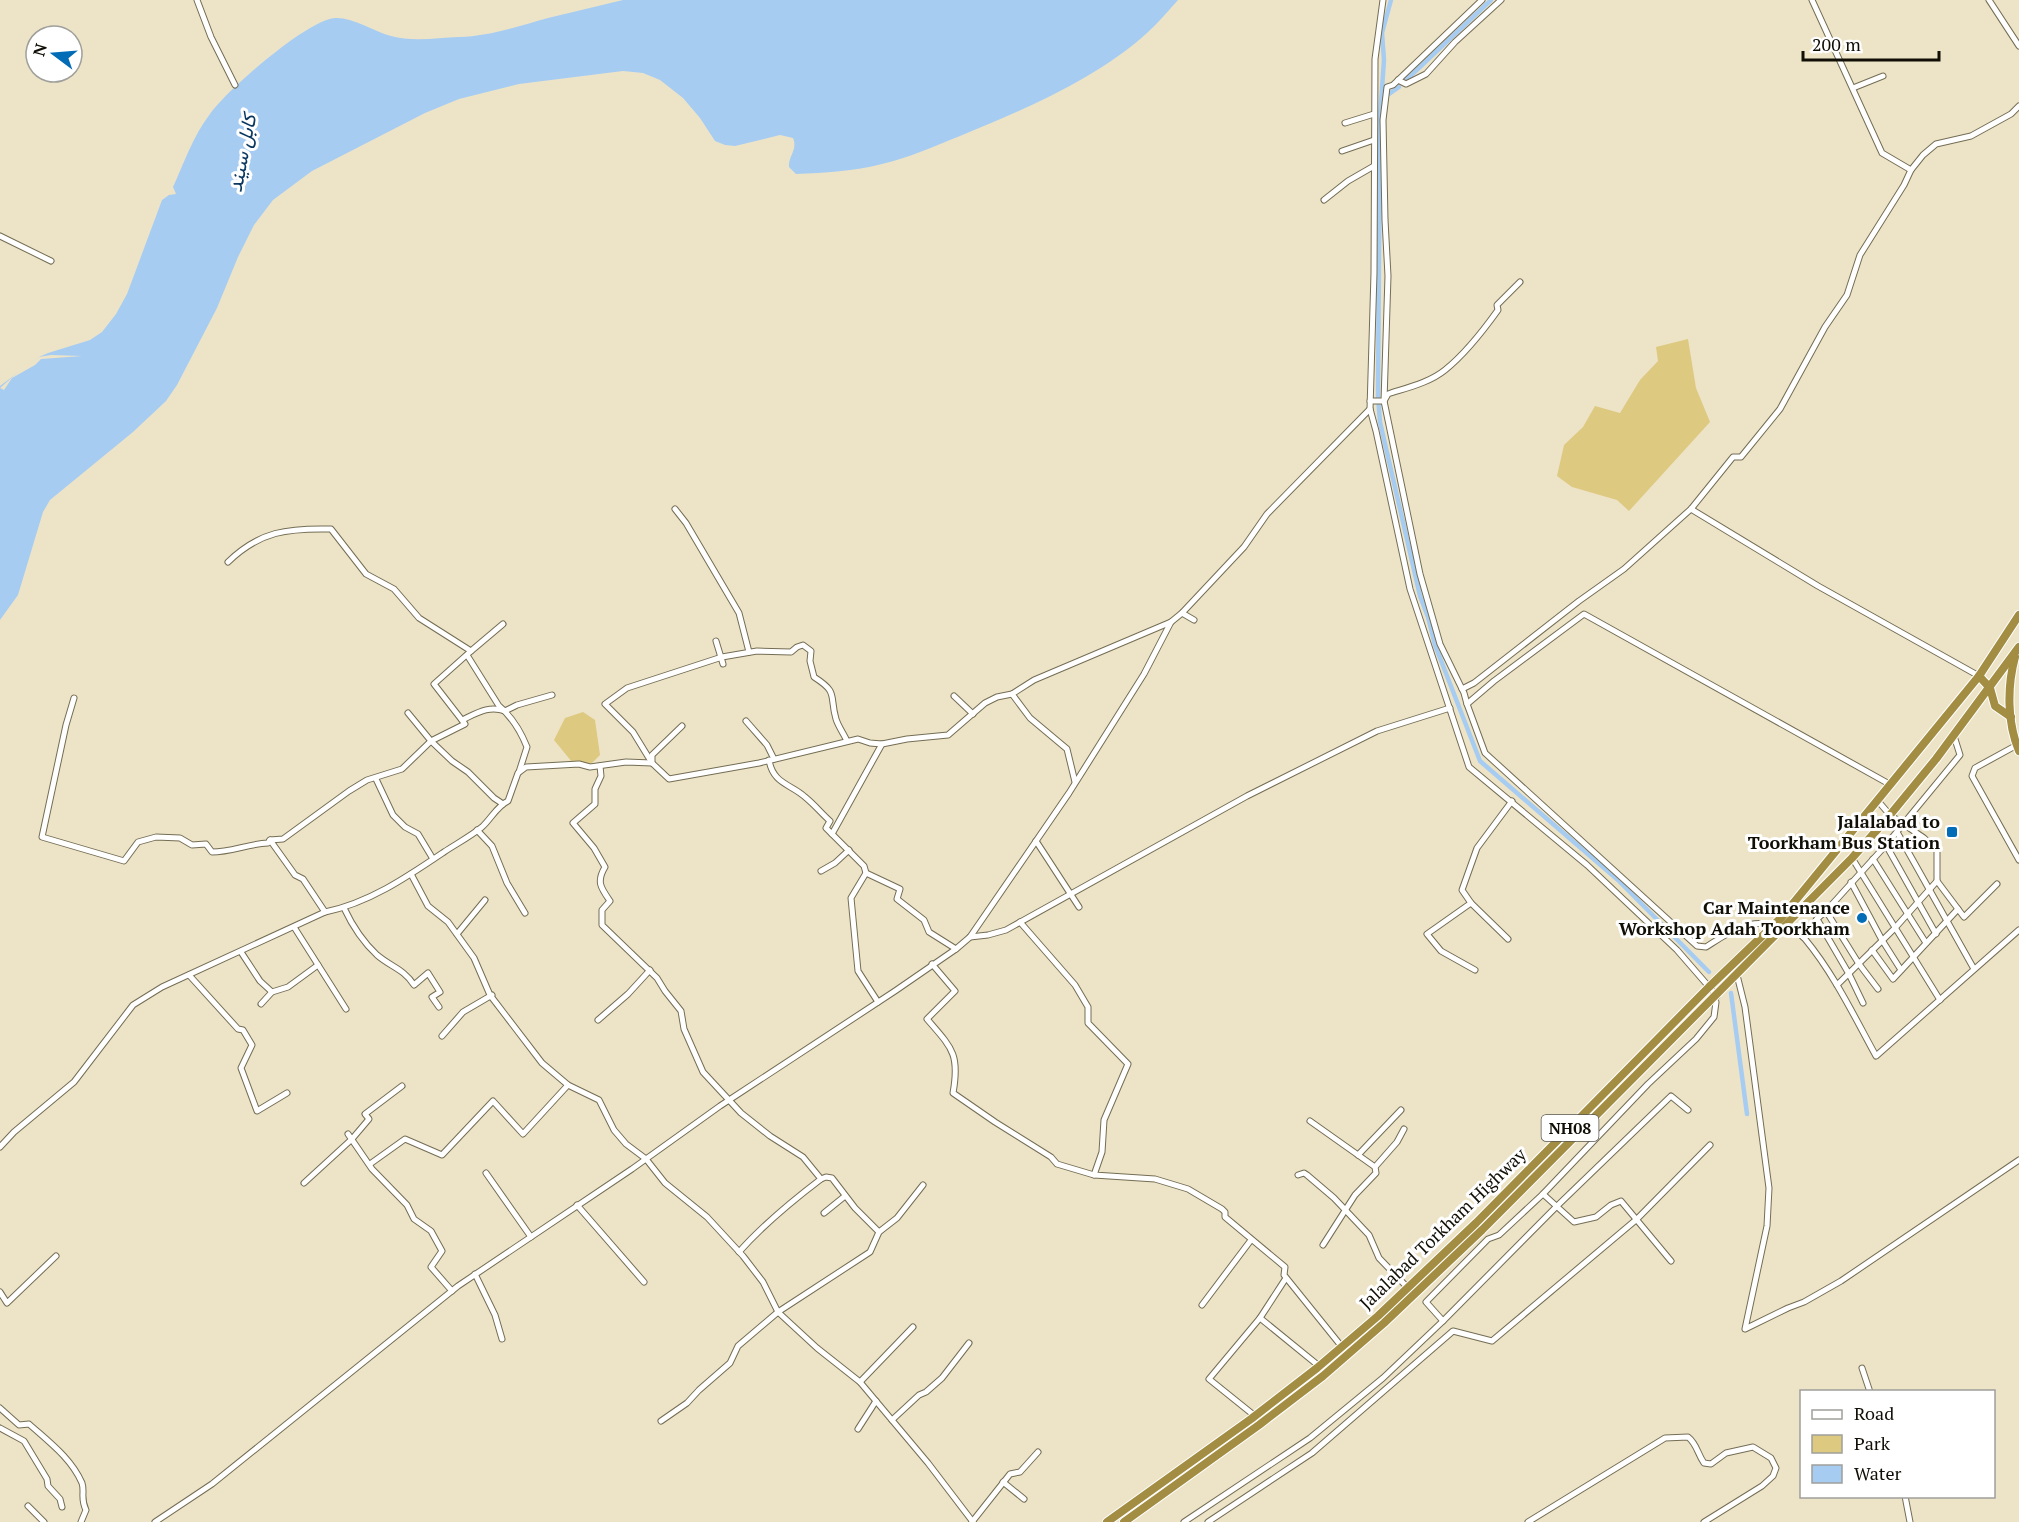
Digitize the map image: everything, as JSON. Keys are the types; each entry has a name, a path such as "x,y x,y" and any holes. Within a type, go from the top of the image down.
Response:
{"highway":[{"name":"NH08","path":"1979,676 2019,615"},
{"name":"NH08","path":"1124,1522 1323,1376 1384,1323 1482,1230 1852,858 1890,816 1954,736 2018,649"},
{"path":"2018,649 2012,670 2011,717 2018,748"},
{"path":"1979,676 1990,688 1995,706 2011,717"},
{"name":"Jalalabad Torkham Highway","path":"1107,1522 1255,1416 1319,1366 1378,1317 1476,1223 1709,987 1772,927 1979,676"}],"street":[{"path":"197,0 211,37 235,85"},
{"path":"1383,0 1375,59 1374,273 1370,410 1377,431 1410,589 1468,767 1587,865 1677,950 1709,987 1716,1002 1714,1017 1696,1039 1648,1084 1543,1194 1499,1235 1488,1239 1426,1302 1443,1321"},
{"path":"1482,0 1393,85 1387,87 1383,120 1388,276 1384,401 1420,574 1440,644 1462,688 1485,753 1697,946 1706,947 1732,931 1761,922 1772,927"},
{"path":"1398,80 1406,84 1426,74 1455,42 1501,0"},
{"path":"1812,0 1882,153 1911,170"},
{"path":"1989,0 2019,46"},
{"path":"1853,88 1883,76"},
{"path":"1462,688 1474,683 1624,569 1691,509 1733,457 1741,457 1780,409 1826,327 1847,295 1860,255 1911,170 1936,144 1971,136 2012,114 2019,106"},
{"path":"1345,123 1374,114"},
{"path":"1342,151 1374,140"},
{"path":"1324,200 1348,181 1374,166"},
{"path":"0,236 51,261"},
{"path":"1384,401 1388,394 1416,385 1444,371 1489,322 1498,310 1497,305 1520,282"},
{"path":"1370,402 1384,401"},
{"path":"848,741 836,719 833,695 827,686 814,677 810,661 811,651 802,645 791,652 748,652 627,687 605,704 633,732 652,763 669,779 858,739 882,744 948,735 997,697 1012,694 1034,680 1171,622 1244,547 1267,514 1370,410"},
{"path":"675,509 686,523 740,613 748,652"},
{"path":"1691,509 1818,586 1979,676"},
{"path":"0,1148 14,1132 74,1082 133,1005 162,987 325,912 344,908 371,896 411,874 483,826 508,801 527,747 505,711 499,706 469,653 419,618 394,589 366,574 331,529 296,529 273,534 253,542 228,562"},
{"path":"1182,613 1194,620"},
{"path":"1467,704 1584,614 1891,785"},
{"path":"155,1522 212,1484 475,1274 729,1100 956,949 970,937 1036,841 1144,674 1171,622"},
{"path":"74,698 42,837 123,861 138,842 156,837 180,838 192,845 206,844 212,852 225,852 258,843 268,843 270,840 283,839 349,791 367,780 402,770 431,741 465,724 434,684 503,624"},
{"path":"717,641 722,660"},
{"path":"1012,694 1030,718 1067,749 1075,782"},
{"path":"462,720 483,709 497,708 505,711 517,705 552,695"},
{"path":"954,696 973,714"},
{"path":"970,937 1006,930 1247,796 1377,731 1450,708"},
{"path":"408,713 431,741 503,804"},
{"path":"746,721 768,745 772,759 769,764 781,783 805,796 830,821 826,828 864,866 866,873 851,898 858,970 878,1002"},
{"path":"652,763 652,755 682,726"},
{"path":"1803,937 1817,918 1886,846 1960,755 1954,736"},
{"path":"832,834 882,744"},
{"path":"2018,748 1975,768 1972,776 2019,860"},
{"path":"518,773 526,767 536,766 579,764 590,767 626,762 652,763"},
{"path":"600,766 601,776 595,789 595,804 573,823 594,848 605,867 600,876 601,888 610,901 602,910 602,925 662,983 665,991 681,1011 684,1029 703,1072 741,1113 770,1136 803,1156 821,1179"},
{"path":"376,779 393,815 405,827 418,834 433,859"},
{"path":"1508,939 1471,903 1462,890 1477,848 1512,801"},
{"path":"1878,801 1890,816 1924,838 1937,850 1937,881 1964,917 1997,884"},
{"path":"477,830 492,846 507,883 525,913"},
{"path":"1897,832 1974,969"},
{"path":"270,840 296,875 303,879 325,912"},
{"path":"1036,841 1079,907"},
{"path":"1886,846 1936,934"},
{"path":"821,871 835,863 849,850"},
{"path":"1852,858 1940,1000"},
{"path":"1873,859 1926,943"},
{"path":"866,873 900,889 897,900 905,903 924,920 929,932 956,949"},
{"path":"411,874 428,906 448,922 457,934 474,958 492,996 542,1063 568,1085 599,1100 614,1130 626,1144 646,1159 665,1183 707,1217 739,1252 763,1282 778,1312 817,1348 860,1382 973,1522 1010,1474 1020,1472 1038,1452"},
{"path":"1837,986 1895,928 1937,881"},
{"path":"1851,882 1901,970"},
{"path":"457,934 485,900"},
{"path":"1471,903 1426,934 1442,951 1475,970"},
{"path":"344,908 351,924 378,956 407,974 414,985 428,973 440,992 432,997 439,1007"},
{"path":"1872,950 1893,979 1958,909"},
{"path":"1826,911 1859,964 1878,989"},
{"path":"1817,918 1863,1003"},
{"path":"1020,922 1075,986 1088,1007 1088,1023 1128,1064 1104,1120 1102,1152 1094,1175"},
{"path":"294,927 346,1009"},
{"path":"1784,927 1803,937 1837,986 1876,1056 2019,930"},
{"path":"242,952 260,981 272,992"},
{"path":"932,964 955,991 927,1019 952,1049 957,1073 953,1093 1051,1156 1057,1164 1094,1175 1155,1179 1188,1189 1222,1209 1225,1212 1225,1218 1285,1267 1286,1278 1342,1347"},
{"path":"261,1004 272,992 288,987 318,965"},
{"path":"598,1020 628,994 650,970"},
{"path":"189,975 238,1029 243,1030 252,1045 242,1068 257,1111 287,1094"},
{"path":"1737,975 1745,1007 1769,1188 1767,1226 1744,1329 1804,1302 1841,1281 2019,1160"},
{"path":"442,1036 463,1012 492,996"},
{"path":"370,1164 405,1139 442,1155 493,1101 523,1134 568,1085"},
{"path":"304,1183 369,1119 365,1114 402,1086"},
{"path":"1184,1522 1310,1437 1383,1378 1671,1096 1688,1110"},
{"path":"1358,1155 1401,1110"},
{"path":"1310,1121 1375,1167 1376,1173 1366,1182 1323,1245"},
{"path":"1375,1167 1397,1142 1404,1129"},
{"path":"350,1136 372,1169 407,1205 414,1219 430,1231 442,1251 431,1267 452,1291"},
{"path":"1208,1522 1312,1453 1453,1332 1492,1341 1637,1219 1710,1145"},
{"path":"486,1173 531,1237"},
{"path":"1298,1175 1304,1173 1307,1175 1346,1210 1369,1235 1379,1258 1408,1288"},
{"path":"739,1252 796,1198 826,1177 832,1178 845,1196 879,1232"},
{"path":"661,1421 687,1403 730,1363 738,1346 778,1312 870,1252 879,1232 897,1218 923,1185"},
{"path":"1543,1194 1574,1222 1596,1217 1611,1205 1622,1201 1671,1261"},
{"path":"824,1213 845,1196"},
{"path":"577,1205 644,1282"},
{"path":"1202,1305 1251,1240"},
{"path":"0,1292 7,1303 56,1256"},
{"path":"475,1274 495,1315 502,1339"},
{"path":"1255,1416 1209,1378 1260,1318 1286,1278"},
{"path":"1260,1318 1319,1366"},
{"path":"860,1382 913,1327"},
{"path":"892,1420 942,1378 969,1343"},
{"path":"1862,1368 1869,1390"},
{"path":"858,1429 876,1401"},
{"path":"0,1408 19,1425 29,1424 65,1456 83,1485 81,1500 86,1510 81,1522"},
{"path":"0,1428 24,1441 47,1479 48,1486 60,1498 62,1507"},
{"path":"1528,1522 1665,1438 1688,1437 1695,1443 1704,1463 1711,1464 1726,1454 1752,1447 1771,1458 1776,1468 1773,1476 1762,1486 1704,1522"},
{"path":"1003,1482 1024,1499"},
{"path":"1905,1498 1910,1522"},
{"path":"28,1506 44,1522"}],"green space":[{"path":"1688,339 1696,388 1710,422 1629,511 1617,500 1572,487 1557,476 1564,445 1583,427 1595,406 1620,413 1640,380 1658,361 1656,347"},
{"path":"583,712 595,720 600,755 592,763 572,762 554,740 565,718"}],"water":[{"name":"کابل سيند","path":"623,0 1178,0 1151,29 1127,50 1058,92 1008,116 912,155 871,166 796,174 789,167 794,150 793,138 780,135 735,146 725,145 715,141 683,98 660,80 643,73 623,71 519,84 459,99 425,113 312,171 273,200 254,225 217,308 177,385 166,401 133,432 50,500 43,512 18,595 0,620 0,386 39,357 90,340 102,332 116,314 127,294 162,200 169,195 176,194 173,187 199,131 210,114 233,89 268,58 306,30 335,18 349,20 399,38 433,39 493,33"}],"pier":[{"path":"82,356 41,359 12,378 4,390 0,388 24,367 39,357"}],"waterway":[{"path":"1391,0 1382,33 1384,60 1380,117 1378,397 1380,422 1420,596 1435,645 1480,761 1618,880 1709,972"},
{"path":"1407,79 1491,0"},
{"path":"1389,94 1399,87"},
{"path":"1731,993 1747,1114"}],"place":[{"name":"Jalalabad to Toorkham Bus Station","path":"1952,832"},
{"name":"Car Maintenance Workshop Adah Toorkham","path":"1862,918"}]}
